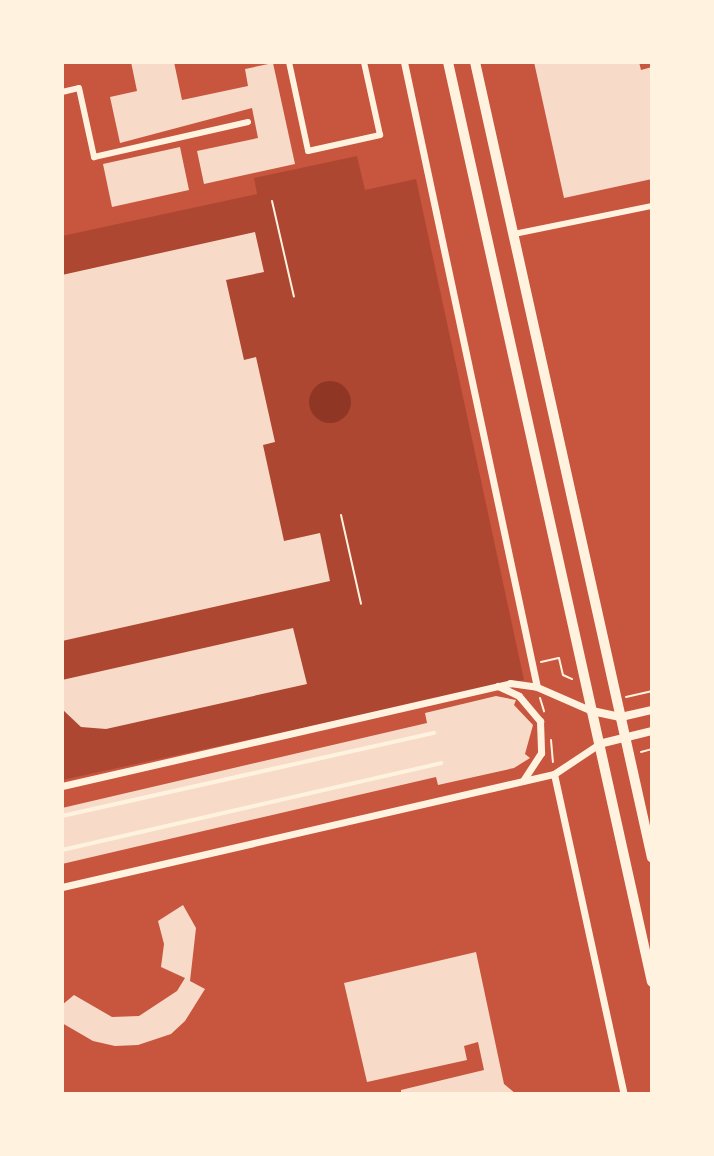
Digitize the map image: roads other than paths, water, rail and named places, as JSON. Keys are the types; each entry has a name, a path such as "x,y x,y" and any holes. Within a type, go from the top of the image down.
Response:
{"highway":[{"path":"448,62 652,982"},
{"path":"475,62 652,858"}],"main road":[{"path":"592,711 621,717 652,710"},
{"path":"599,744 652,731"}],"street":[{"path":"289,62 308,151 380,135 364,62"},
{"path":"404,62 537,687"},
{"path":"62,92 79,88 94,157 248,122"},
{"path":"514,234 652,206"},
{"path":"497,686 519,696 540,721 541,753 523,781"},
{"path":"62,786 497,686 537,687 592,711"},
{"path":"62,816 434,733"},
{"path":"62,887 554,774 599,744"},
{"path":"62,850 441,763"},
{"path":"554,774 624,1094"}]}
